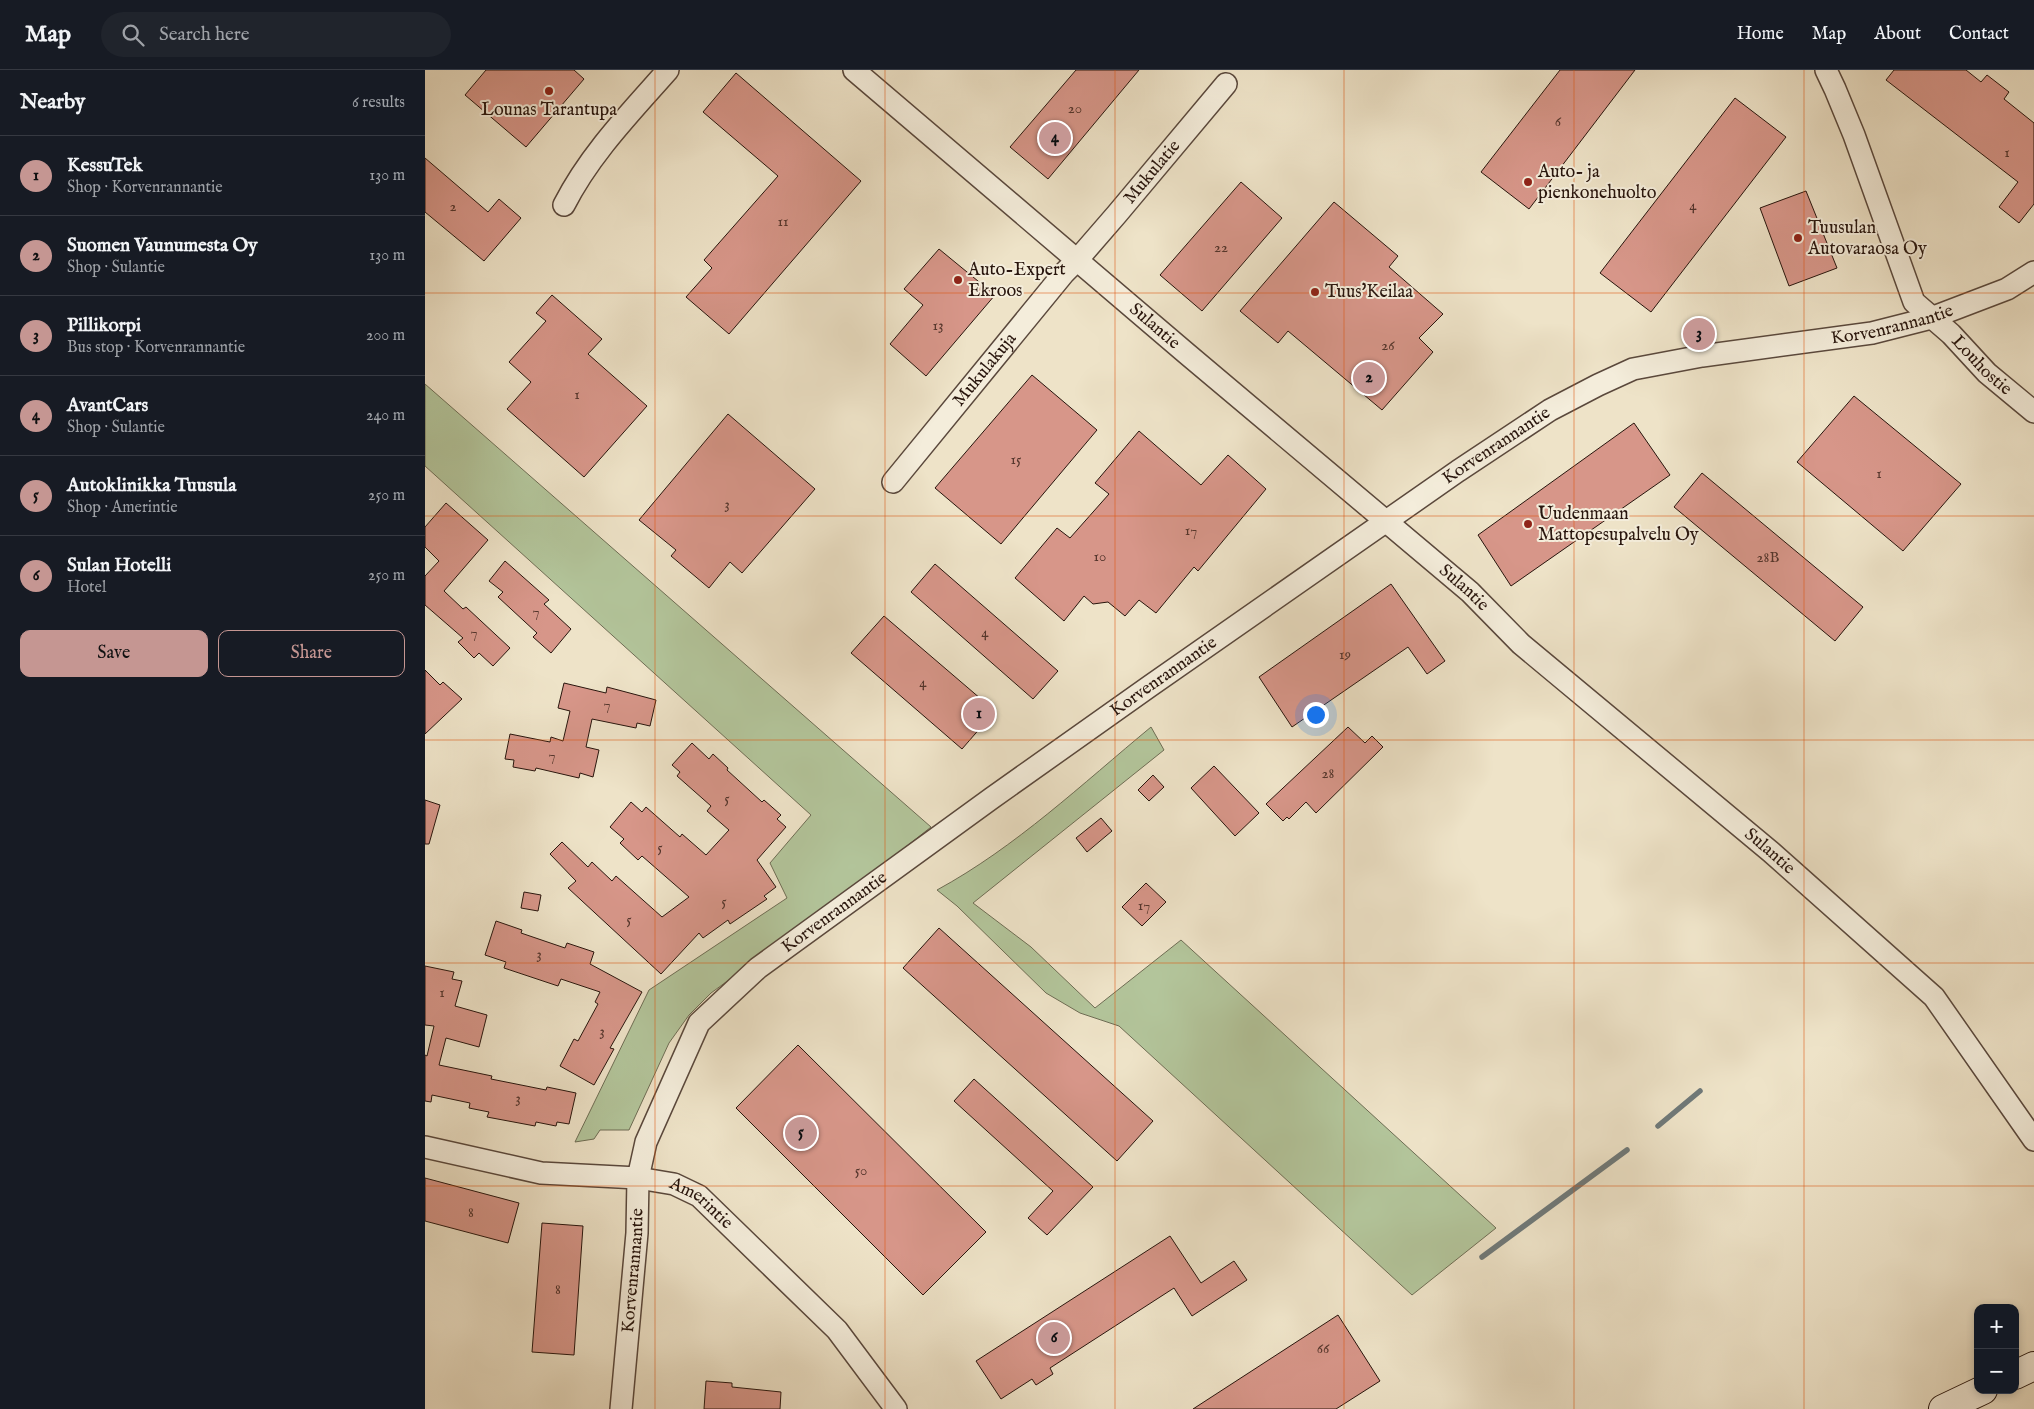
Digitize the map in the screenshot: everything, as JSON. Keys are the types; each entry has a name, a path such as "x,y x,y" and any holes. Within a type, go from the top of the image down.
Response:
{"street":[{"path":"563,205 578,178 622,122 668,70"},
{"name":"Sulantie","path":"855,70 1193,359 1471,592 1521,644 1771,852 1935,997 2034,1140"},
{"name":"Louhostie","path":"1825,70 1835,89 1854,136 1908,290 1914,302 1951,334 1987,373 2034,412"},
{"name":"Mukulatie","path":"1078,259 1226,84"},
{"name":"Mukulakuja","path":"893,482 1064,273 1078,259"},
{"name":"Korvenrannantie","path":"621,1409 637,1233 638,1178 646,1142 699,1023 758,968 1079,736 1550,410 1598,384 1633,369 1702,356 1872,333 1931,318 2007,289 2034,272"},
{"name":"Amerintie","path":"425,1147 541,1173 638,1178 673,1184 699,1196 837,1330 896,1409"},
{"path":"2019,1373 2034,1366"},
{"path":"1943,1409 1975,1394"}],"green space":[{"path":"425,384 931,827 845,895 711,993 689,1015 669,1043 629,1130 600,1130 594,1139 575,1142 649,990 787,898 770,863 811,815 425,466"},
{"path":"1151,727 1164,750 973,903 1031,947 1095,1008 1181,940 1496,1228 1412,1295 1119,1026 1080,1013 1046,993 957,906 937,890 966,873 1021,835"}],"building":[{"path":"486,70 574,70 584,79 526,147 465,95"},
{"path":"1076,70 1139,70 1048,179 1010,147"},
{"path":"1560,70 1635,70 1529,209 1481,172"},
{"path":"1894,70 1966,70 1981,82 1987,75 2009,92 2004,99 2034,123 2034,204 2019,223 1999,207 2018,182 1886,80"},
{"path":"736,73 861,181 729,334 686,297 712,268 704,260 778,176 703,112"},
{"path":"1735,98 1786,137 1651,312 1600,273"},
{"path":"425,158 488,212 499,199 521,218 484,261 425,212"},
{"path":"1241,182 1282,218 1202,311 1160,275"},
{"name":"Tuusulan Autovaraosa Oy","path":"1806,191 1837,268 1789,286 1760,208"},
{"path":"1334,202 1398,256 1389,267 1443,314 1419,338 1433,352 1382,410 1288,331 1278,343 1240,311"},
{"path":"939,249 995,295 926,376 890,344 923,305 904,289"},
{"path":"552,295 602,339 588,354 647,406 584,477 507,409 531,382 509,362 546,321 536,313"},
{"path":"1032,375 1097,430 1001,544 935,488"},
{"path":"1854,396 1961,484 1903,551 1797,462"},
{"path":"728,414 815,489 742,573 730,562 709,588 671,556 676,550 639,520"},
{"path":"1634,423 1670,475 1511,586 1478,535"},
{"path":"1139,431 1201,485 1228,455 1266,489 1198,571 1194,567 1156,613 1139,600 1125,616 1108,602 1093,604 1084,596 1064,621 1015,578 1057,528 1070,538 1109,494 1095,483"},
{"path":"1702,473 1863,607 1835,641 1674,507"},
{"path":"446,503 488,540 444,591 463,609 466,607 510,648 493,666 479,653 474,658 458,642 463,638 425,605 425,576 439,561 425,547 425,527"},
{"path":"505,561 549,600 544,604 571,629 551,653 533,637 537,633 498,597 503,592 489,581"},
{"path":"935,564 1058,671 1033,699 911,592"},
{"path":"1391,584 1445,661 1427,674 1408,647 1292,727 1259,677"},
{"path":"884,616 995,711 962,749 851,653"},
{"path":"425,670 440,685 443,682 462,699 425,734"},
{"path":"564,683 606,693 607,687 656,700 650,726 637,723 636,728 592,719 586,747 599,750 593,777 580,773 579,778 536,768 535,771 513,767 514,760 505,759 510,734 550,742 551,737 563,741 570,711 558,708"},
{"path":"1348,727 1365,743 1372,736 1383,747 1316,813 1306,802 1289,819 1287,817 1283,821 1266,804"},
{"path":"692,743 709,759 713,754 728,768 727,770 762,802 764,800 781,815 777,819 786,827 757,860 776,887 764,896 767,899 730,924 728,920 703,938 699,933 661,974 568,888 576,881 550,854 562,842 588,867 592,862 612,881 616,876 662,917 689,897 642,856 638,860 620,843 624,839 610,827 631,802 642,812 646,807 680,837 682,834 706,855 729,830 707,811 711,806 677,776 680,772 672,765"},
{"path":"1214,766 1259,813 1235,836 1191,788"},
{"path":"1153,775 1164,787 1149,801 1138,790"},
{"path":"425,800 440,805 429,844 425,844"},
{"path":"1101,818 1112,831 1087,852 1076,838"},
{"path":"1146,883 1166,902 1142,926 1122,907"},
{"path":"524,892 541,895 538,911 521,908"},
{"path":"496,921 522,930 521,933 565,948 567,943 594,952 590,964 642,992 610,1048 614,1049 594,1085 560,1066 574,1039 578,1041 598,1004 595,1002 600,992 561,979 558,986 504,968 506,962 485,955"},
{"path":"939,928 1153,1121 1117,1161 903,968"},
{"path":"425,966 454,972 452,979 462,981 455,1006 487,1015 479,1047 446,1038 439,1065 492,1076 491,1079 546,1090 547,1087 576,1093 569,1124 557,1122 556,1126 536,1122 535,1126 487,1117 489,1112 469,1108 470,1103 432,1095 431,1102 425,1101 425,1055 427,1056 434,1026 425,1025"},
{"path":"798,1045 986,1232 923,1295 736,1108"},
{"path":"974,1079 1093,1187 1047,1235 1028,1218 1053,1191 954,1101"},
{"path":"425,1178 519,1203 508,1243 425,1221"},
{"path":"542,1223 583,1226 574,1355 532,1352"},
{"path":"1170,1236 1201,1283 1234,1261 1247,1280 1192,1316 1174,1288 1050,1368 1053,1374 1036,1385 1032,1379 1001,1399 976,1361"},
{"path":"1338,1315 1380,1381 1336,1409 1193,1409"},
{"path":"706,1381 732,1383 732,1387 781,1392 780,1409 704,1409"}],"waterway":[{"path":"1658,1126 1700,1091"},
{"path":"1482,1257 1627,1150"}],"place":[{"name":"Lounas Tarantupa","path":"549,91"},
{"name":"AvantCars","path":"1055,138"},
{"name":"Auto- ja pienkonehuolto","path":"1528,182"},
{"name":"Tuusulan Autovaraosa Oy","path":"1798,238"},
{"name":"Auto-Expert Ekroos","path":"958,280"},
{"name":"Tuus'Keilaa","path":"1315,292"},
{"name":"Pillikorpi","path":"1699,334"},
{"name":"Suomen Vaunumesta Oy","path":"1369,378"},
{"name":"Uudenmaan Mattopesupalvelu Oy","path":"1528,524"},
{"name":"KessuTek","path":"979,714"},
{"name":"Autoklinikka Tuusula","path":"801,1133"},
{"name":"Sulan Hotelli","path":"1054,1338"}]}
